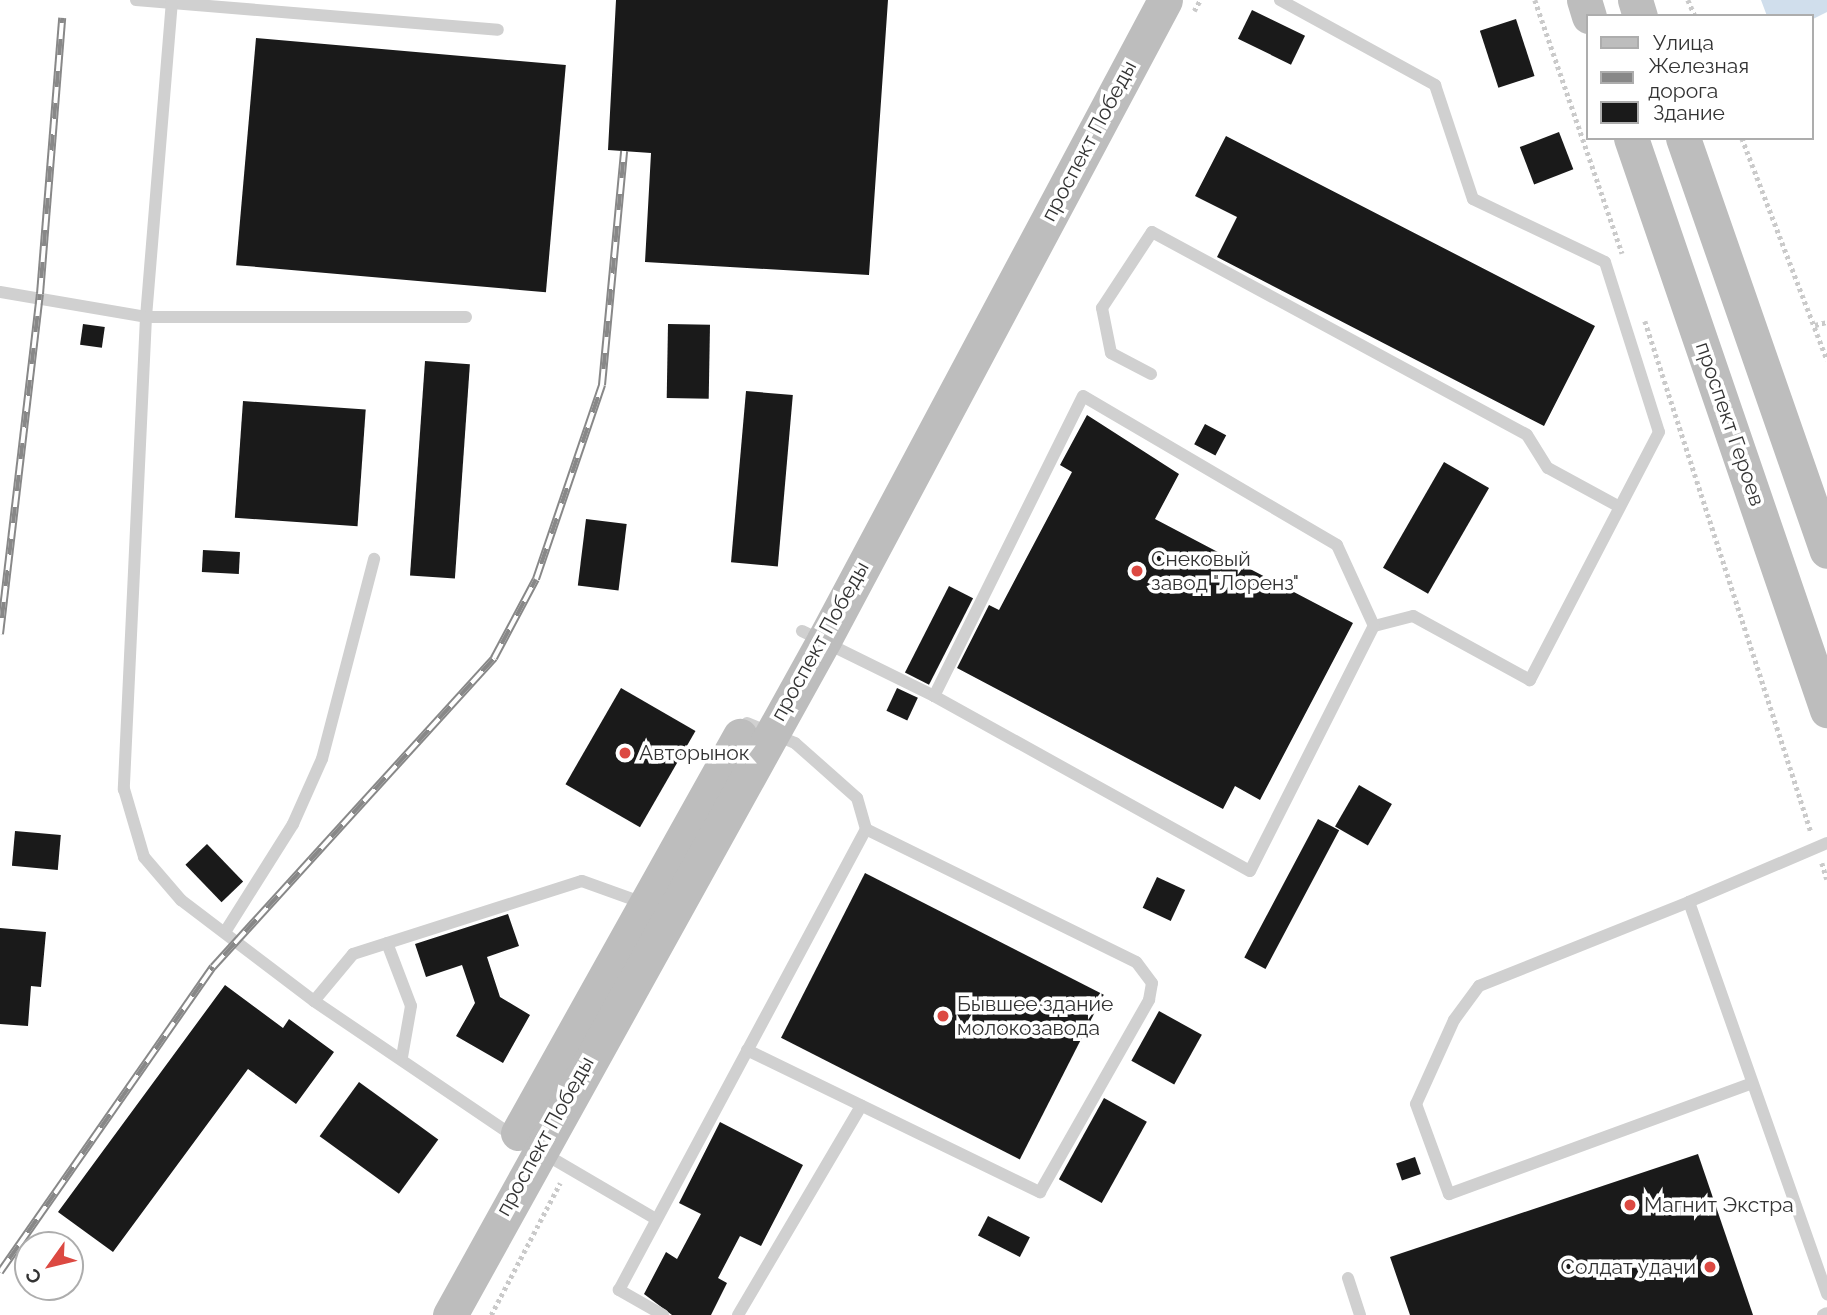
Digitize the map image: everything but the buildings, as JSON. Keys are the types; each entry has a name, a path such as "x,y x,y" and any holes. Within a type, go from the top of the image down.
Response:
{"main road":[{"name":"проспект Победы","path":"813,635 1137,0"},
{"name":"проспект Победы","path":"424,1315 526,1144 758,727 813,635 1165,0"},
{"name":"проспект Героев","path":"1632,140 1827,710"},
{"path":"1684,140 1827,551"},
{"name":"проспект Победы","path":"450,1315 526,1144 643,904 758,727"}],"lane":[{"path":"136,0 498,30"},
{"path":"813,635 934,696 1250,871 1374,626 1412,616 1530,680 1618,506 1659,432 1605,262 1473,199 1435,85 1280,0"},
{"path":"172,3 146,317 124,789 144,857 181,901 314,1002 402,1057 526,1144 656,1219"},
{"path":"1151,374 1111,354 1102,308 1152,232 1527,435 1548,468 1618,506"},
{"path":"0,292 146,317 466,317"},
{"path":"934,696 1083,396 1338,545 1374,626"},
{"path":"225,932 293,824 322,759 374,559"},
{"path":"663,1315 619,1290 866,829 857,798 795,743 758,727"},
{"path":"747,1050 1040,1192 1149,1000 1152,983 1136,962 866,829"},
{"path":"1750,1084 1449,1194 1416,1104 1454,1020 1479,986 1822,847"},
{"path":"314,1002 353,954 582,881 643,904"},
{"path":"1689,902 1750,1084 1827,1294"},
{"path":"387,943 411,1006 402,1057"},
{"path":"738,1315 861,1106"},
{"path":"1348,1278 1360,1315"}],"path":[{"path":"1535,0 1624,260"},
{"path":"1743,140 1827,360"},
{"path":"1642,312 1822,847 1827,879"},
{"path":"1815,325 1827,322"}],"water":[{"path":"1761,0 1827,0 1827,12 1813,19 1813,14 1766,14"}],"railway":[{"path":"0,634 40,294 62,18"},
{"path":"0,1272 213,967 494,658 536,579 602,385 624,151"}],"place":[{"name":"Снековый завод \"Лоренз\"","path":"1137,571"},
{"name":"Авторынок","path":"625,753"},
{"name":"Бывшее здание молокозавода","path":"943,1016"},
{"name":"Магнит Экстра","path":"1630,1205"},
{"name":"Солдат удачи","path":"1710,1267"}]}
